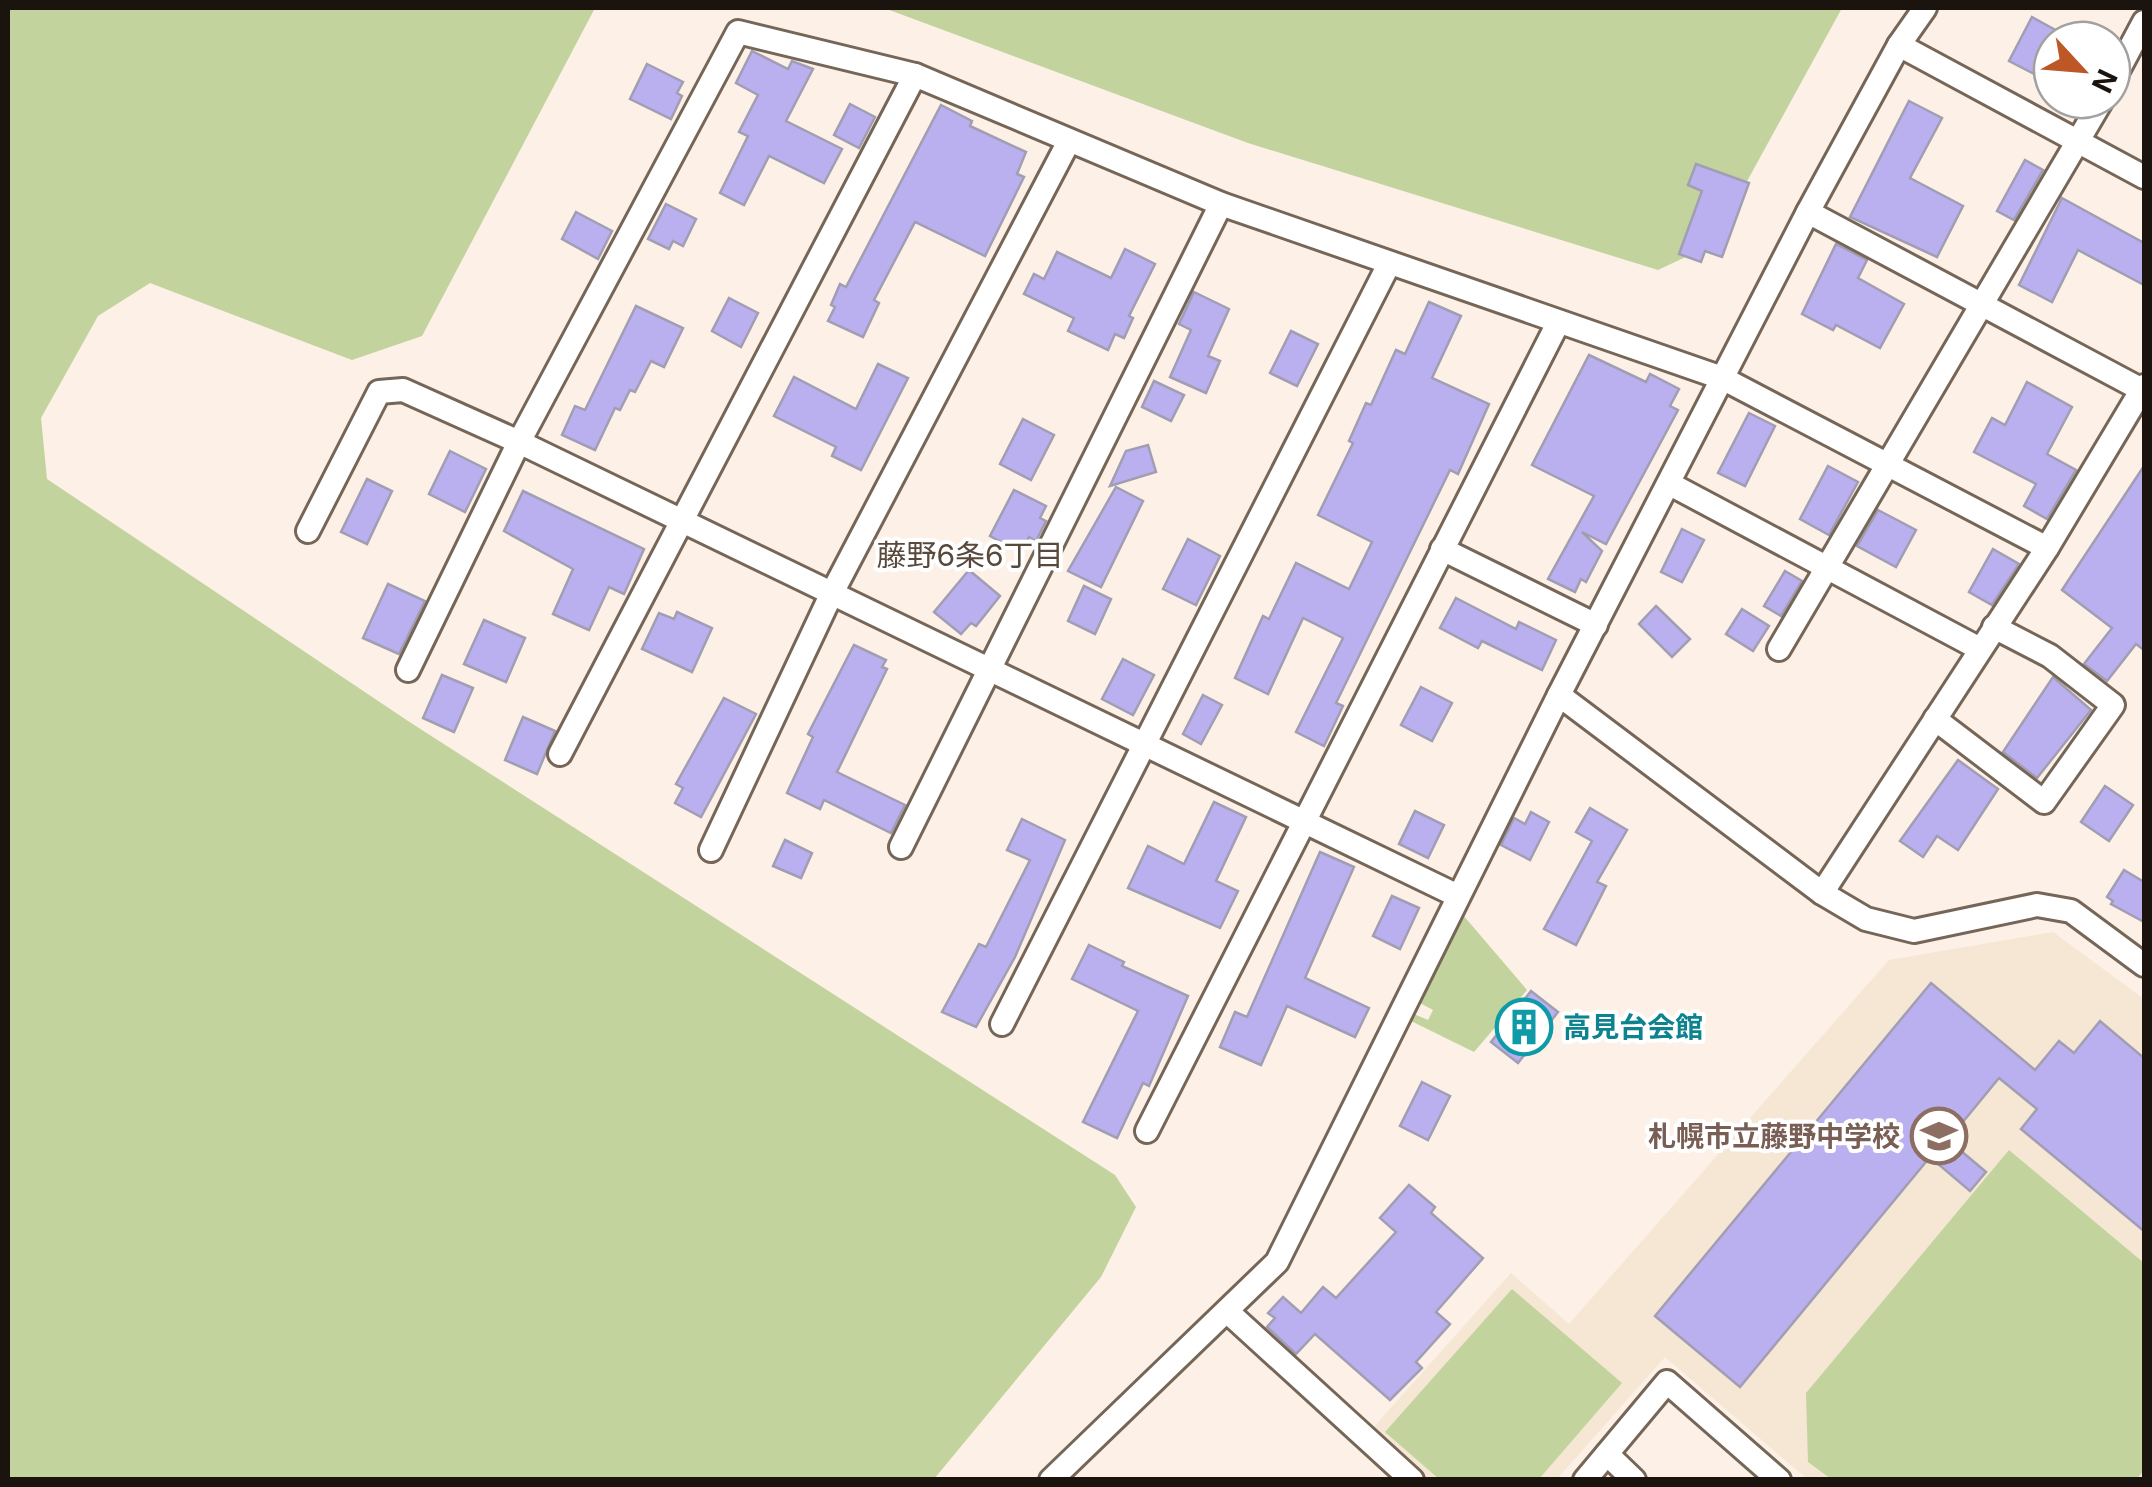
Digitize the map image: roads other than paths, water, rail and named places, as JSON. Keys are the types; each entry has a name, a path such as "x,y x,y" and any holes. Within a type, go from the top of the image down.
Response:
{"street":[{"path":"1051,1480 1229,1313 1277,1262 1559,695 1722,378 1808,212 1900,45 1925,8"},
{"path":"2132,44 2144,22"},
{"path":"408,670 519,442 738,32 915,75 1068,143 1221,204 1722,378 1890,462 2047,548"},
{"path":"1900,45 2144,177"},
{"path":"560,754 678,521 915,75"},
{"path":"1779,649 2091,120"},
{"path":"711,850 831,594 1068,143"},
{"path":"901,847 1221,204"},
{"path":"1808,212 1981,308 2144,389 2047,548 1822,893"},
{"path":"1002,1024 1389,264"},
{"path":"1147,1130 1558,323"},
{"path":"308,531 379,392 403,390 519,442 1458,896"},
{"path":"1670,484 1980,649"},
{"path":"1442,549 1596,625"},
{"path":"1935,719 2044,802 2113,705 2050,656 1994,627"},
{"path":"1559,695 1822,893 1866,919 1914,931 2038,905 2071,911 2144,965"},
{"path":"1229,1313 1412,1480"},
{"path":"1586,1480 1668,1382 1779,1480"},
{"path":"1606,1454 1634,1480"}],"place":[{"name":"高見台会館","path":"1524,1027"},
{"name":"札幌市立藤野中学校","path":"1939,1136"}],"district":[{"name":"藤野6条6丁目","path":"970,556"}]}
